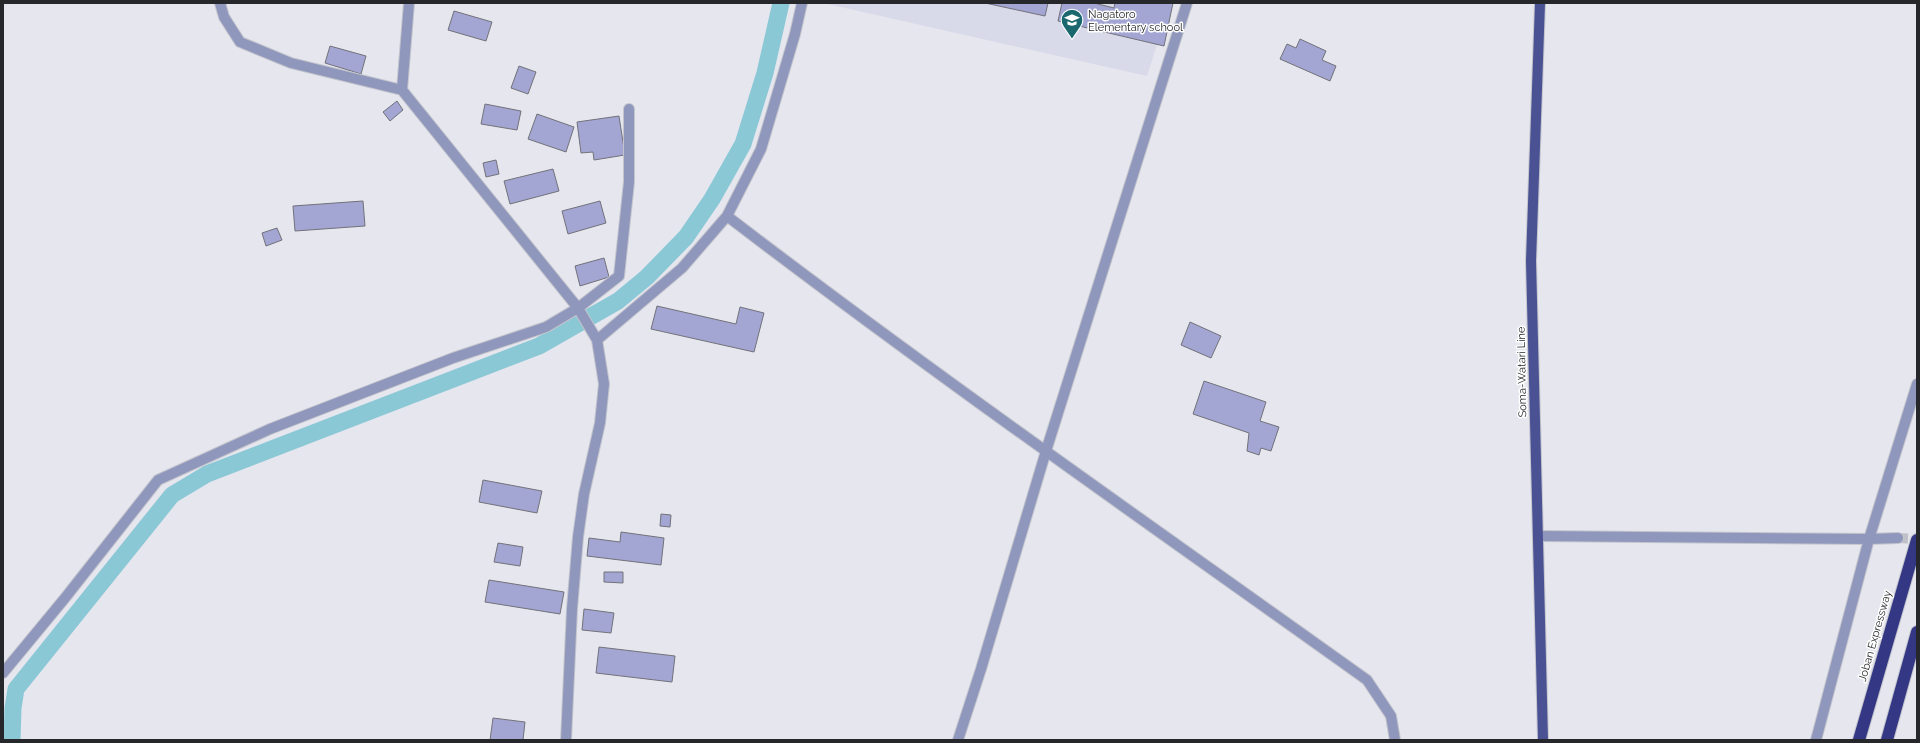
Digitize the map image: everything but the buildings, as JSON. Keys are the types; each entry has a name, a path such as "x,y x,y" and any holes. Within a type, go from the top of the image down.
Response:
{"highway":[{"name":"Joban Expressway","path":"1859,740 1917,540"},
{"path":"1887,740 1917,632"}],"main road":[{"name":"Soma-Watari Line","path":"1540,3 1531,261 1543,740"}],"street":[{"path":"220,3 224,17 240,42 291,63 402,90 578,308 597,340 604,384 600,423 584,494 578,537 572,610 566,740"},
{"path":"402,90 409,3"},
{"path":"597,340 682,268 727,216 761,149 795,34 802,3"},
{"path":"958,740 981,669 1046,451 1187,3"},
{"path":"3,673 65,598 158,480 270,429 453,358 546,327 578,308 619,276 629,182 629,109"},
{"path":"727,216 824,290 1046,451 1367,680 1391,716 1395,740"},
{"path":"1816,740 1869,539 1917,384"},
{"path":"1538,536 1898,538"}],"shaded area":[{"name":"Nagatoro Elementary school","path":"823,3 1170,3 1147,76"}],"waterway":[{"path":"12,740 13,708 16,689 172,495 207,474 539,346 618,301 647,277 686,237 712,199 743,144 765,73 781,3"}],"tunnel":[{"path":"1898,538 1917,539"}],"place":[{"name":"Nagatoro Elementary school","path":"1072,40"}]}
